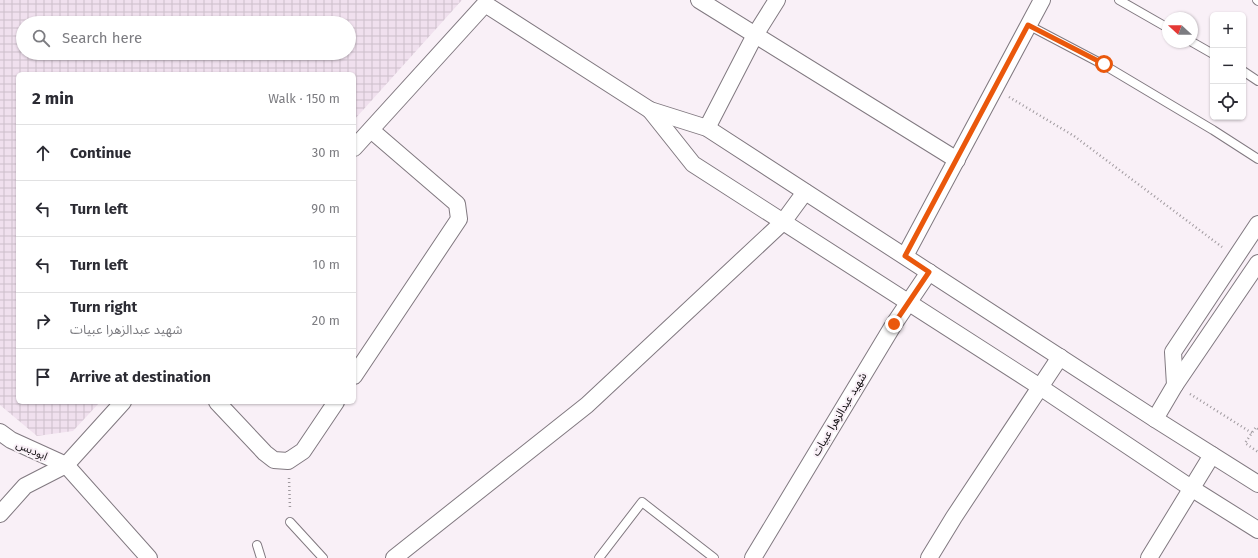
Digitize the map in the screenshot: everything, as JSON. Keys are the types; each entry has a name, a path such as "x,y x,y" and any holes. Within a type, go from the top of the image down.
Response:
{"street":[{"path":"698,0 957,160"},
{"path":"707,128 755,35 778,0"},
{"path":"905,256 1042,0"},
{"path":"356,146 486,2 650,110 707,128 1155,419 1258,484"},
{"path":"650,110 693,164 1040,387 1190,488 1258,530"},
{"path":"356,373 459,219 457,204 371,130"},
{"path":"394,558 587,405 783,222 805,192"},
{"path":"1175,385 1173,352 1258,224"},
{"path":"1155,419 1175,385 1258,263"},
{"name":"شهید عبدالزهرا عبیات","path":"753,558 894,324 929,272"},
{"path":"929,558 954,517 1060,357"},
{"path":"0,514 26,486 66,465 122,404"},
{"path":"219,404 265,454 274,460 288,461 304,451 335,404"},
{"name":"ابودبس","path":"0,432 11,440 66,465"},
{"path":"1149,558 1190,488 1212,455"},
{"path":"66,465 149,558"}],"lane":[{"path":"1119,0 1162,25"},
{"path":"1028,25 1104,64 1258,159"},
{"path":"1198,45 1210,52"},
{"path":"1246,74 1258,81"},
{"path":"599,558 642,502 714,558"},
{"path":"290,522 323,558"},
{"path":"258,545 261,558"}],"path":[{"path":"994,89 1074,136 1236,257"},
{"path":"1175,385 1252,433"},
{"path":"1258,429 1256,427 1245,443 1258,452"},
{"path":"288,461 290,522"}],"shaded area":[{"path":"0,0 462,0 356,118 356,72 16,72 16,404 98,404 73,431 37,436 0,405"}],"route":[{"path":"894,324 929,272 905,256 1028,25 1104,64"}]}
